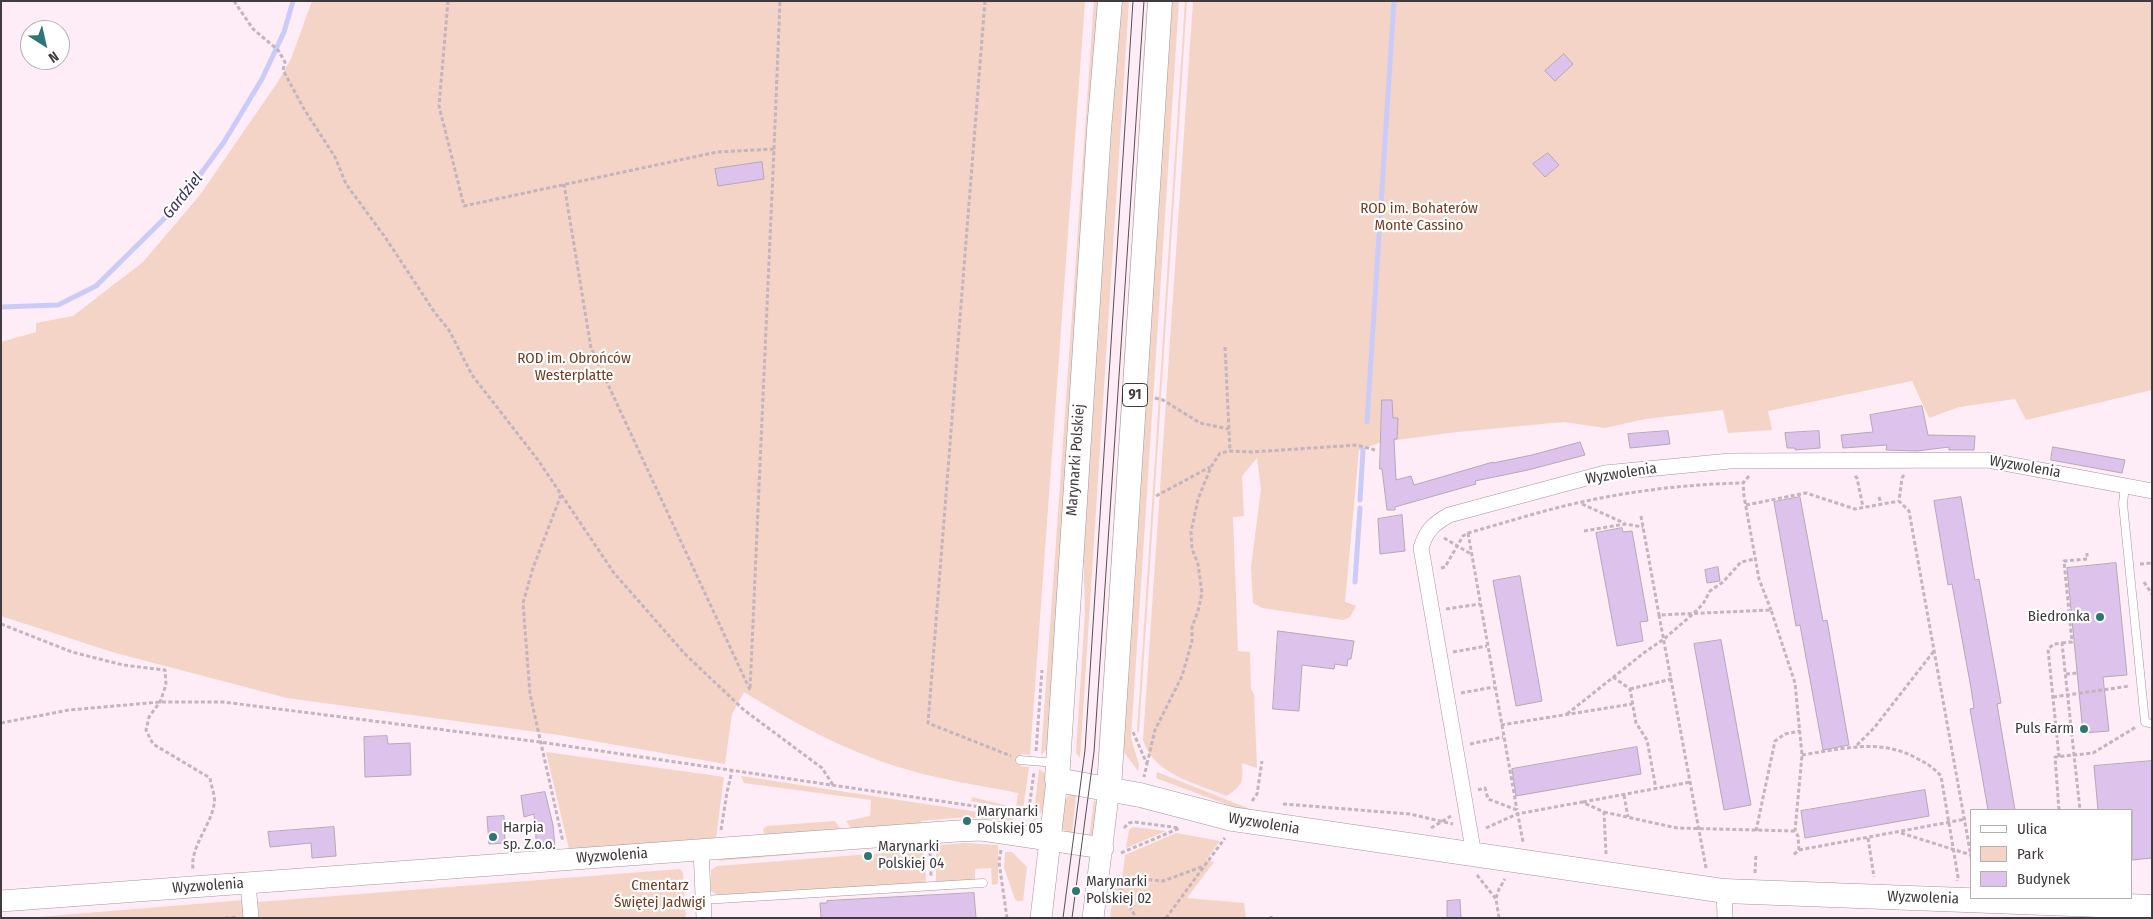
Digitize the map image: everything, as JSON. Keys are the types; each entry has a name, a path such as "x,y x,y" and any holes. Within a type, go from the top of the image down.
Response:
{"main road":[{"name":"Marynarki Polskiej","path":"1058,772 1098,140 1110,1"},
{"name":"91","path":"1109,788 1160,1"},
{"name":"Wyzwolenia","path":"1058,772 1109,788 1232,819 1476,847 1724,890 2152,907"}],"street":[{"name":"Wyzwolenia","path":"1429,528 1449,515 1605,473 1730,462 1987,460 2152,491"},
{"path":"1429,528 1420,548 1465,799 1476,847"},
{"name":"Marynarki Polskiej","path":"1041,918 1058,772"},
{"name":"91","path":"1093,918 1111,851 1109,788"},
{"name":"Wyzwolenia","path":"1,901 974,830 1051,840 1111,851"},
{"path":"704,918 703,900 710,849"},
{"path":"248,883 251,918"},
{"path":"1724,890 1726,918"}],"lane":[{"path":"2125,485 2123,504 2140,675 2148,723"},
{"path":"1020,760 1058,772"},
{"path":"703,900 983,884"}],"path":[{"path":"234,1 253,29 278,50 285,62 283,70 304,109 335,157 346,184 386,237 448,330 472,375 538,460 614,573 685,654 744,710 822,768 834,785"},
{"path":"448,1 438,106 464,206 717,152 774,149"},
{"path":"564,184 591,348 750,690 780,1"},
{"path":"985,1 928,724 1020,760"},
{"path":"1225,346 1230,451"},
{"path":"1155,398 1163,400 1200,423 1229,429"},
{"path":"1147,764 1155,730 1182,676 1192,641 1192,627 1202,593 1198,564 1192,549 1192,532 1198,499 1211,467 1220,453 1357,445 1374,450"},
{"path":"1156,496 1211,467"},
{"path":"1849,471 1857,478 1863,507"},
{"path":"1425,572 1445,567 1463,536 1468,533 1579,503 1636,492 1743,484 1754,472"},
{"path":"1906,473 1902,478 1900,501 1908,511 1970,848"},
{"path":"1743,484 1760,579 1795,683 1802,755 1794,831 1798,836 1799,850"},
{"path":"1746,505 1806,493 1855,508 1900,501"},
{"path":"561,495 533,568 523,603 530,694 567,860"},
{"path":"1880,497 1881,504"},
{"path":"1579,503 1588,505 1625,524 1643,527"},
{"path":"1641,516 1707,869"},
{"path":"1584,531 1625,524"},
{"path":"1429,528 1471,555"},
{"path":"1468,533 1523,842"},
{"path":"2058,757 2048,649 2054,644 2072,642 2064,561 2087,559 2087,553"},
{"path":"1567,714 1645,652 1664,640 1703,604 1710,591 1723,582 1741,562 1755,558"},
{"path":"1432,612 1480,604"},
{"path":"1659,615 1771,610"},
{"path":"1,624 72,652 123,665 165,670 166,686 160,702 149,717 146,730 153,744 210,778 215,804 206,829 193,855 192,867 199,886"},
{"path":"2062,643 2080,809"},
{"path":"1439,654 1487,646"},
{"path":"1856,746 1874,728 1934,651"},
{"path":"2065,674 2077,673"},
{"path":"2053,697 2130,686 2140,675"},
{"path":"1613,677 1630,689 1636,723 1647,740 1656,789"},
{"path":"1630,689 1672,679"},
{"path":"1447,695 1494,687"},
{"path":"1,723 69,710 160,702 223,702 540,742 1028,814"},
{"path":"1501,725 1632,704"},
{"path":"2059,809 2055,757 2093,753 2148,723"},
{"path":"1756,831 1775,741 1785,734 1800,731"},
{"path":"1456,746 1503,737"},
{"path":"1802,755 1864,745 1889,747 1908,753 1933,767 1940,776 1958,877 1956,883"},
{"path":"1248,807 1256,794 1262,761"},
{"path":"710,849 732,771"},
{"path":"1476,847 1517,812 1691,782"},
{"path":"1426,831 1442,822 1465,799 1485,788 1488,799 1517,812"},
{"path":"1624,795 1628,817"},
{"path":"1582,802 1604,812 1677,828 1794,831"},
{"path":"1280,804 1410,814 1458,826 1476,847 1496,899 1500,918"},
{"path":"1604,812 1606,855"},
{"path":"1792,856 1799,850 1966,819"},
{"path":"1111,851 1180,828"},
{"path":"1899,832 1970,855"},
{"path":"1605,835 1612,836"},
{"path":"1166,918 1227,836"},
{"path":"1868,838 1876,887"},
{"path":"1002,842 999,862 1007,918"},
{"path":"1755,874 1756,854"},
{"path":"930,855 930,862"},
{"path":"1116,877 1163,881 1204,866"},
{"path":"1117,868 1116,877 1119,887 1136,918"},
{"path":"1496,899 1499,889 1507,877"},
{"path":"225,918 235,917"}],"green space":[{"name":"ROD im. Obrońców Westerplatte","path":"312,1 1085,1 1030,755 1021,754 1020,766 1029,767 1023,810 971,801 972,797 1016,808 1018,793 930,776 881,761 820,735 744,692 732,714 725,764 559,735 287,698 112,652 1,616 1,342 36,332 36,323 73,316 143,262 200,195 277,83 291,59"},
{"path":"1094,1 1102,1 1049,747 1041,755"},
{"path":"1121,1 1129,1 1080,758 1076,753 1085,611 1083,543 1106,174"},
{"path":"1147,1 1152,1 1098,759"},
{"path":"1170,1 1179,1 1131,738 1139,765 1138,771 1123,751"},
{"path":"1185,1 1187,1 1139,732 1137,732"},
{"name":"ROD im. Bohaterów Monte Cassino","path":"1193,1 2152,1 2152,390 2026,420 2015,399 1959,407 1929,418 1912,381 1768,411 1772,430 1728,433 1723,410 1645,419 1605,428 1564,422 1457,432 1382,442 1359,450 1345,602 1356,606 1350,617 1343,620 1262,608 1253,603 1251,567 1261,489 1257,458 1242,476 1244,516 1233,517 1238,651 1250,652 1257,768 1242,763 1241,783 1226,796 1189,782 1166,770 1156,762 1148,752 1143,740"},
{"path":"546,752 724,777 716,838 569,849"},
{"path":"1039,769 1045,773 1045,797 1041,813 1033,822"},
{"path":"1157,772 1250,809 1270,815 1247,812 1156,778"},
{"path":"741,776 1013,818 1012,821 967,817 921,821 921,824 852,830 846,821 870,816 871,800 744,783"},
{"path":"1069,795 1076,795 1072,834 1062,829 1065,800"},
{"path":"1094,800 1098,803 1096,835 1089,837"},
{"path":"835,821 841,830 765,837 763,829 767,826"},
{"path":"1133,827 1166,831 1126,848 1129,830"},
{"path":"1176,833 1220,841 1206,860 1214,862 1187,898 1244,903 1246,918 1110,918 1114,888 1121,888 1125,855"},
{"path":"964,843 998,845 998,884 992,885 991,868 975,869 975,880 936,882 936,849 941,845"},
{"path":"858,849 718,861 722,858"},
{"path":"921,850 925,857 926,883 718,895 711,891 711,870 717,866"},
{"path":"1005,852 1012,852 1027,867 1023,901 1015,899 1004,868"},
{"name":"Cmentarz Świętej Jadwigi","path":"680,869 683,873 686,918 259,918 258,902"},
{"path":"244,900 245,918 26,918"}],"building":[{"path":"1564,54 1573,64 1555,81 1545,71"},
{"path":"1548,153 1559,165 1545,177 1533,164"},
{"path":"762,162 764,179 718,186 715,169"},
{"path":"1382,400 1392,400 1393,418 1398,418 1397,439 1394,439 1396,480 1411,476 1414,485 1493,462 1532,455 1580,442 1585,455 1475,481 1476,484 1395,507 1395,510 1387,510 1382,469 1380,469"},
{"path":"1922,406 1928,435 1975,436 1974,450 1949,450 1949,447 1917,451 1886,450 1887,445 1843,448 1841,435 1873,432 1870,415"},
{"path":"1668,431 1670,444 1630,448 1628,434"},
{"path":"1819,431 1820,448 1795,450 1795,448 1787,448 1785,433"},
{"path":"2053,447 2125,460 2122,473 2051,460"},
{"path":"1800,497 1823,621 1827,620 1849,745 1823,750 1800,625 1796,626 1774,502"},
{"path":"1961,497 1975,580 1979,579 2001,703 1997,704 2015,809 1988,809 1970,709 1974,708 1971,688 1952,584 1948,585 1934,501"},
{"path":"1402,515 1405,551 1380,554 1378,519"},
{"path":"1622,528 1623,532 1632,531 1648,621 1640,622 1643,641 1617,646 1596,533"},
{"path":"2116,563 2127,675 2103,677 2109,731 2083,733 2067,568"},
{"path":"1718,567 1720,581 1707,583 1705,570"},
{"path":"1520,576 1542,701 1516,706 1493,581"},
{"path":"1278,631 1354,641 1351,659 1348,659 1347,666 1335,664 1334,669 1302,665 1299,711 1273,709"},
{"path":"1721,640 1751,805 1724,810 1694,644"},
{"path":"387,736 388,744 410,743 411,775 365,777 364,737"},
{"path":"1637,747 1641,774 1516,796 1512,769"},
{"path":"2152,761 2152,858 2133,860 2133,809 2098,809 2094,766"},
{"path":"1925,790 1929,816 1805,838 1801,811"},
{"path":"545,792 553,825 555,848 537,849 534,814 524,817 521,796"},
{"path":"504,816 505,843 489,844 487,817"},
{"path":"334,827 336,856 312,858 311,843 270,847 268,832"},
{"path":"974,893 976,918 821,918 820,903 827,903 827,901"},
{"path":"1460,900 1461,918 1447,918 1447,901"}],"waterway":[{"name":"Gardziel","path":"1,307 58,305 96,286 178,205 224,142 262,79 284,32 293,1"},
{"path":"1367,422 1394,1"},
{"path":"1360,500 1363,450"},
{"path":"1355,582 1360,508"}],"tram line":[{"path":"1063,918 1085,750 1133,1"},
{"path":"1072,918 1094,752 1144,1"}],"place":[{"name":"Biedronka","path":"2100,617"},
{"name":"Puls Farm","path":"2084,729"},
{"name":"Marynarki Polskiej 05","path":"967,821"},
{"name":"Harpia sp. Z.o.o.","path":"493,837"},
{"name":"Marynarki Polskiej 04","path":"868,856"},
{"name":"Marynarki Polskiej 02","path":"1076,891"}]}
